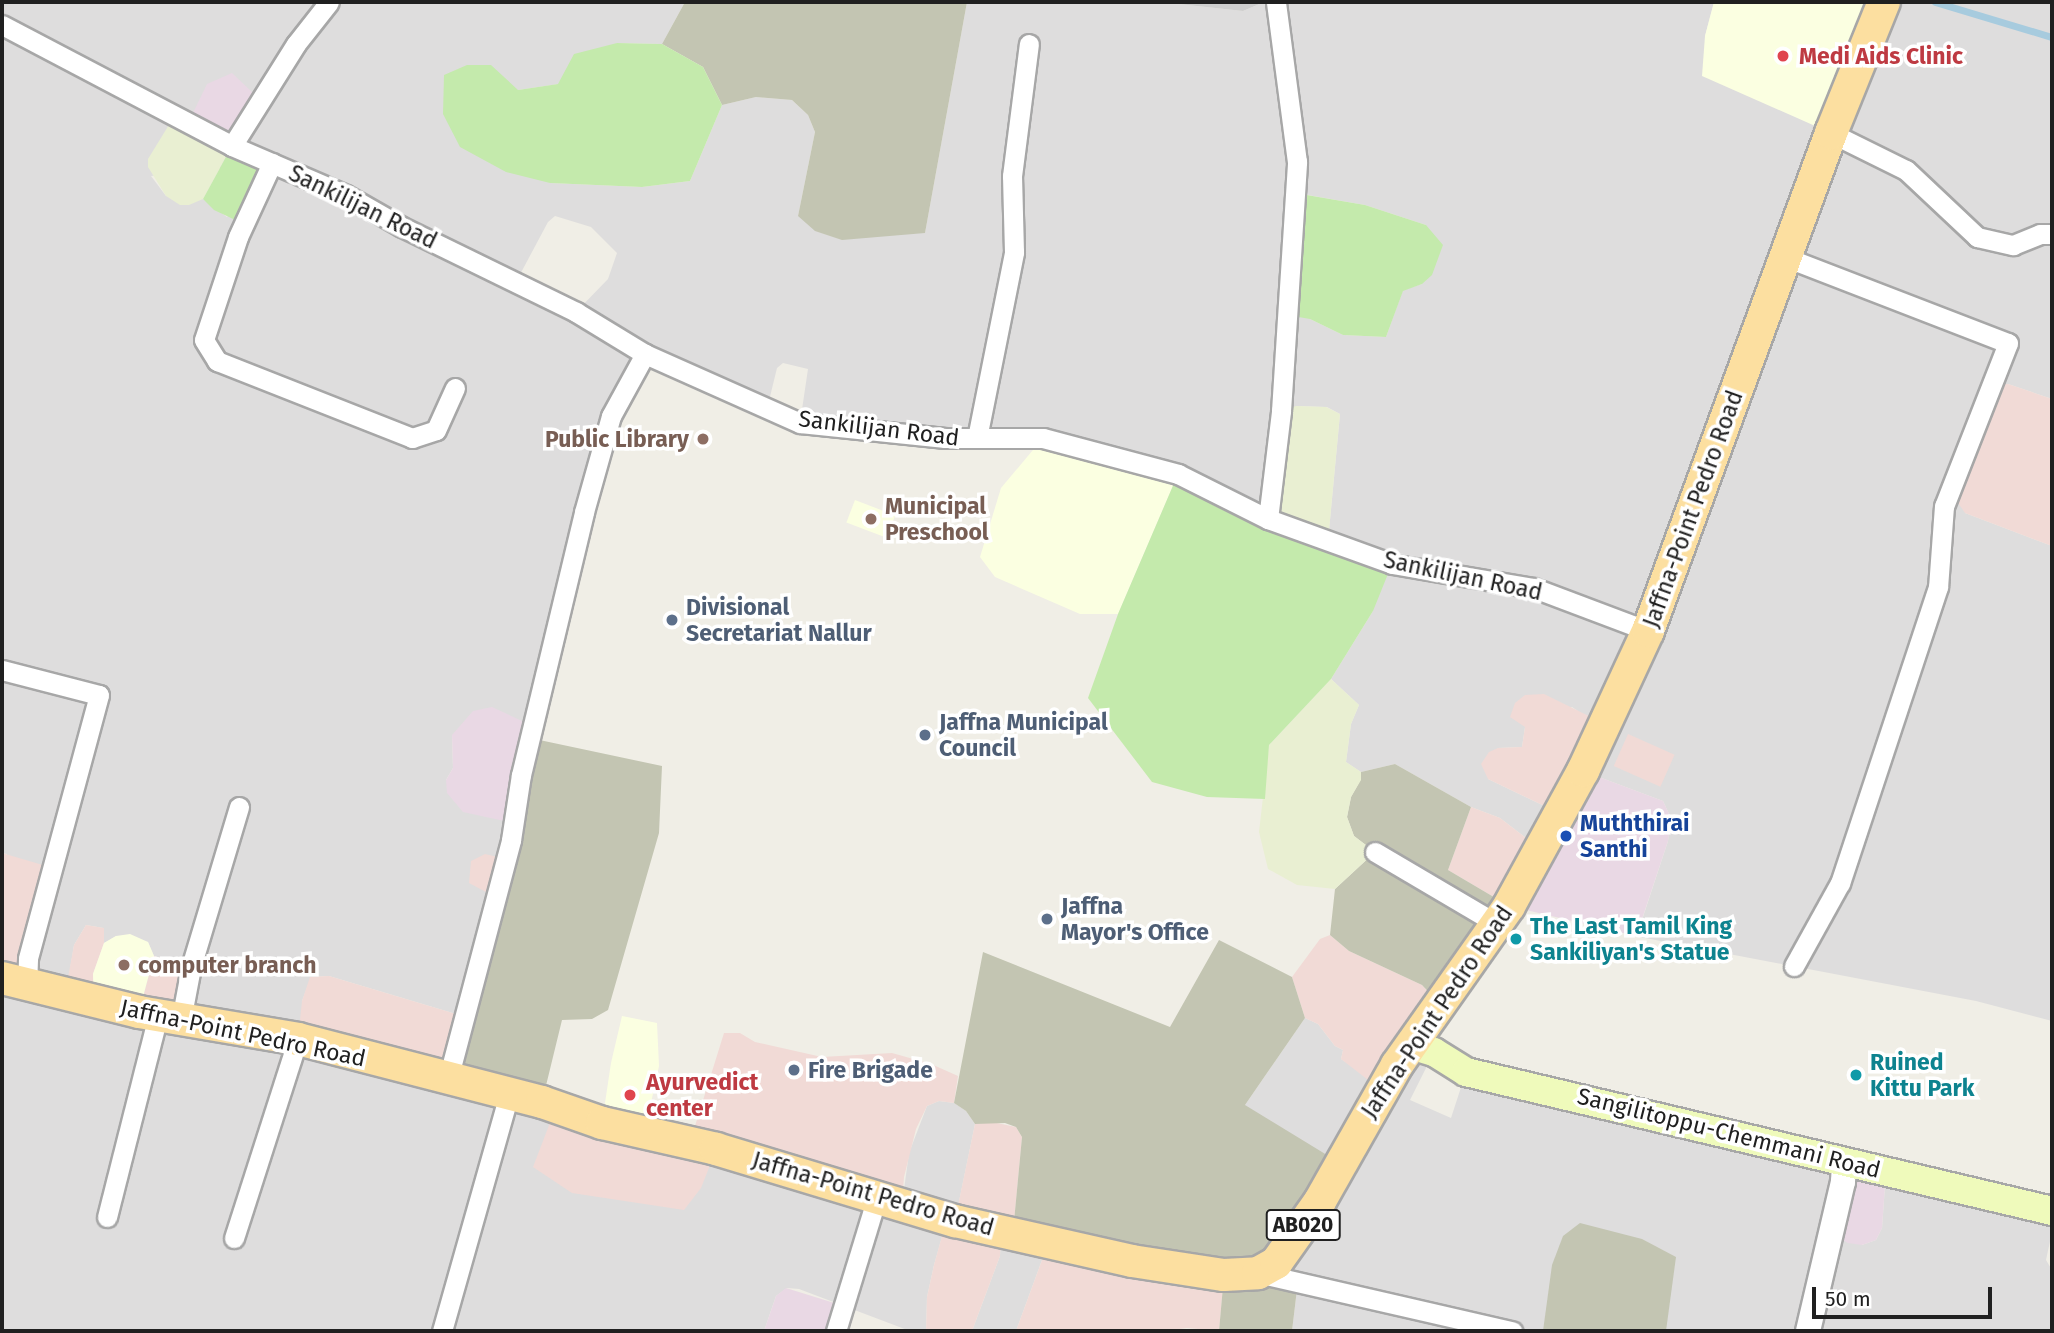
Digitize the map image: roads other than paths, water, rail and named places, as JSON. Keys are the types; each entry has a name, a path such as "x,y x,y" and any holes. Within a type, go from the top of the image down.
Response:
{"main road":[{"name":"Jaffna-Point Pedro Road","path":"14,981 170,1018 298,1039 542,1102 602,1123 704,1146 955,1221 1132,1261 1224,1275 1258,1273 1276,1263 1320,1201 1374,1102 1497,923 1583,771 1648,631 1831,133 1884,2"},
{"name":"Sangilitoppu-Chemmani Road","path":"1411,1045 1434,1052 1466,1072 1601,1101 1844,1164 2052,1211"}],"street":[{"path":"232,146 296,44 329,2"},
{"path":"1268,519 1281,411 1297,162 1276,2"},
{"name":"Sankilijan Road","path":"2,25 232,146 346,195 402,227 576,312 645,354 800,423 978,439 1043,439 1178,474 1268,519 1392,564 1534,588 1648,631"},
{"path":"978,439 1014,252 1012,176 1029,44"},
{"path":"1831,133 1906,170 1977,237 2013,246 2040,234 2052,233"},
{"path":"272,163 238,237 204,340 217,361 412,438 436,430 455,388"},
{"path":"1785,257 2008,343 1944,506 1938,587 1840,883 1794,966"},
{"path":"448,1079 511,840 521,775 584,512 611,416 645,354"},
{"path":"2,670 99,695 28,959 14,981"},
{"path":"107,1217 170,1018 191,967 239,807"},
{"path":"1375,852 1497,923"},
{"path":"234,1238 298,1039"},
{"path":"442,1331 509,1095"},
{"path":"1808,1331 1843,1182 1844,1164"},
{"path":"836,1331 877,1196"},
{"path":"1258,1273 1512,1331"}],"waterway":[{"path":"1935,2 2052,37"}],"place":[{"name":"Medi Aids Clinic","path":"1783,56"},
{"name":"Public Library","path":"703,439"},
{"name":"Municipal Preschool","path":"871,519"},
{"name":"Divisional Secretariat Nallur","path":"672,620"},
{"name":"Jaffna Municipal Council","path":"925,735"},
{"name":"Muththirai Santhi","path":"1566,836"},
{"name":"Jaffna Mayor's Office","path":"1047,919"},
{"name":"The Last Tamil King Sankiliyan's Statue","path":"1516,939"},
{"name":"computer branch","path":"124,965"},
{"name":"Fire Brigade","path":"794,1070"},
{"name":"Ruined Kittu Park","path":"1856,1075"},
{"name":"Ayurvedict center","path":"630,1095"}]}
